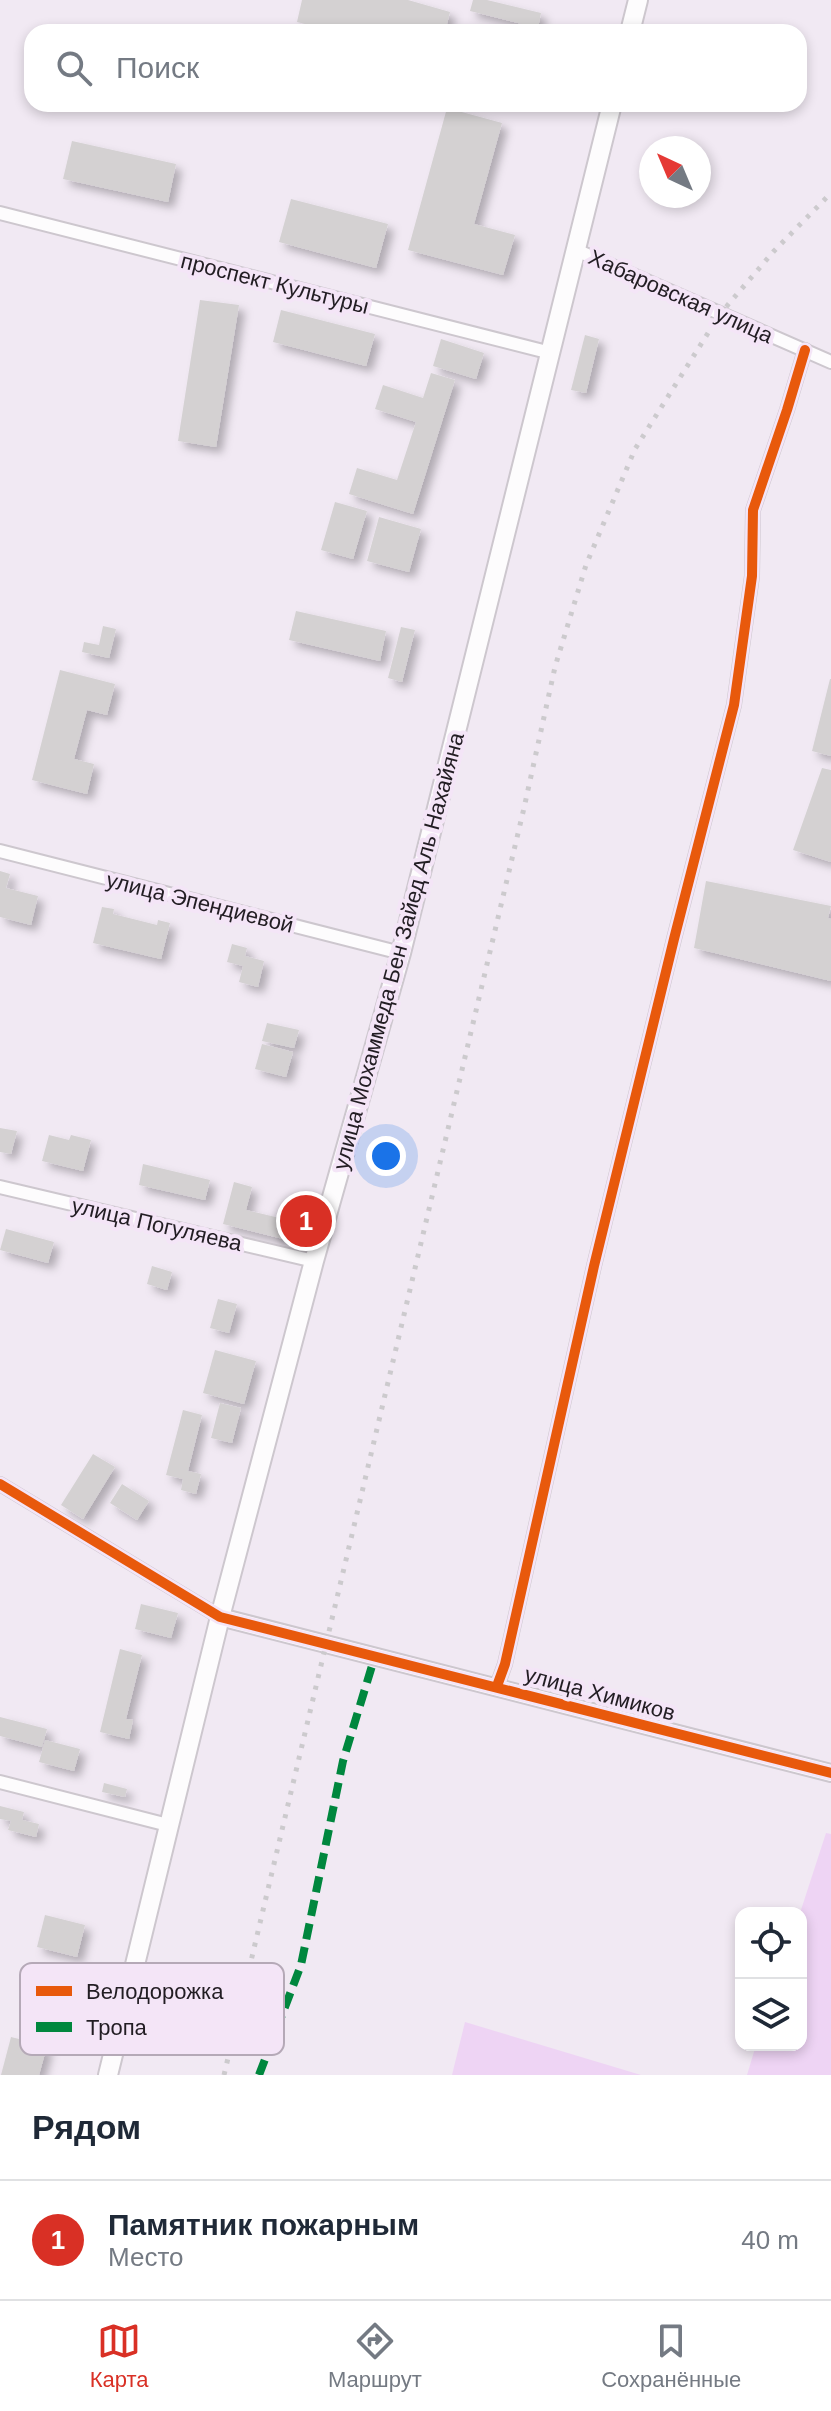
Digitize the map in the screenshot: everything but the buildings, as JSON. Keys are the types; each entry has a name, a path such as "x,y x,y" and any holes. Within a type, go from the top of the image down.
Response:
{"main road":[{"path":"632,24 638,0"},
{"name":"улица Мохаммеда Бен Зайед Аль Нахайяна","path":"135,1963 220,1617 314,1261 401,953 610,112"},
{"name":"улица Мохаммеда Бен Зайед Аль Нахайяна","path":"108,2075 113,2055"}],"street":[{"name":"проспект Культуры","path":"0,213 551,353"},
{"name":"Хабаровская улица","path":"576,250 831,362"},
{"path":"497,1686 505,1664 616,1177 734,705 752,576 753,510 805,350"},
{"name":"улица Эпендиевой","path":"0,851 401,953"},
{"name":"улица Погуляева","path":"0,1187 314,1261"},
{"path":"0,1484 220,1617"},
{"name":"улица Химиков","path":"220,1617 831,1773"},
{"path":"0,1782 168,1825"}],"shaded area":[{"path":"826,1833 831,1834 831,2075 747,2075 754,2051 807,2051 807,1907 802,1907"},
{"path":"465,2022 641,2075 452,2075"}],"railway":[{"path":"251,1963 555,667 586,565 635,449 720,314 774,251 831,193"},
{"path":"224,2075 229,2055"}],"marked path":[{"path":"284,2010 301,1965 343,1761 375,1656"},
{"path":"259,2075 267,2055"}],"cycle path":[{"path":"497,1686 505,1664 594,1266 734,705 752,576 753,510 805,350"},
{"path":"0,1484 220,1617 831,1773"}],"place":[{"name":"Памятник пожарным","path":"306,1221"}]}
